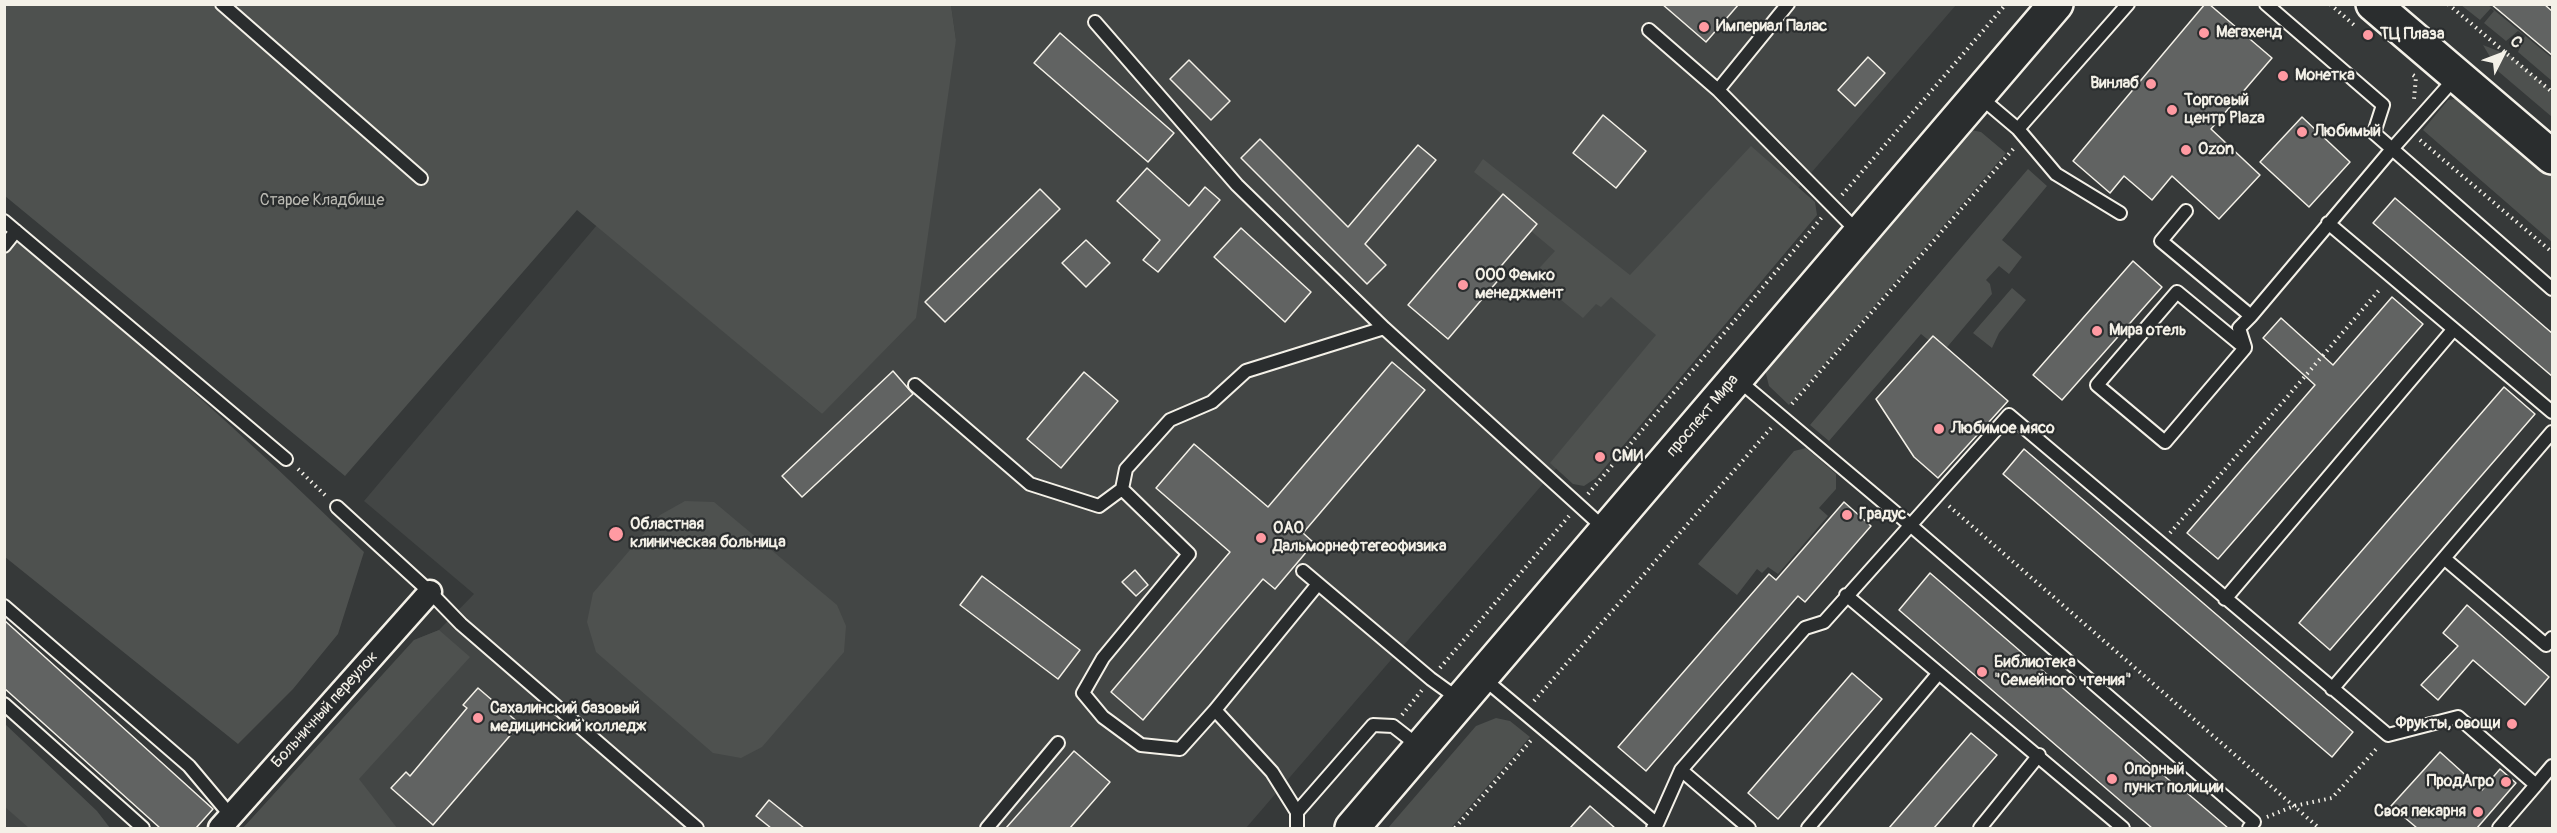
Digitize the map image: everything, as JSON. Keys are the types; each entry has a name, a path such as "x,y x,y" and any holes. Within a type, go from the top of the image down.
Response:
{"main road":[{"name":"проспект Мира","path":"1352,828 2056,4"},
{"path":"2365,15 2457,76 2553,157"}],"street":[{"name":"Больничный переулок","path":"226,822 430,592"}],"lane":[{"path":"222,4 421,178"},
{"path":"1718,90 1788,4"},
{"path":"2021,133 2128,4"},
{"path":"2266,4 2383,105 2374,133 2553,289"},
{"path":"1095,22 1237,185 1384,328 1606,530"},
{"path":"1649,30 1718,90 1860,234"},
{"path":"2245,348 2239,328 2457,76"},
{"path":"1978,95 2021,133 2056,174 2120,213"},
{"path":"2186,212 2161,241 2251,316"},
{"path":"4,221 286,459"},
{"path":"2328,223 2553,412"},
{"path":"4,246 16,231"},
{"path":"2177,292 2245,348 2165,442 2097,385 2177,292"},
{"path":"915,385 1030,484 1099,506 1122,489 1126,469 1170,420 1212,402 1246,370 1384,328"},
{"path":"2225,599 2453,330"},
{"path":"1736,377 1910,524 2251,825"},
{"path":"1303,571 1431,679 1471,688 1524,713 1655,826 1682,770 1805,628 1824,622 2009,415 2388,735 2458,717 2536,785"},
{"path":"2332,689 2553,432"},
{"path":"1122,489 1189,554 1103,658 1083,693 1103,717 1141,745 1180,748 1215,710 1318,584"},
{"path":"337,507 430,592 461,624 697,828"},
{"path":"2445,559 2546,645 2553,638"},
{"path":"1846,595 2123,828"},
{"path":"4,606 189,766 226,822"},
{"path":"1809,828 1938,674"},
{"path":"4,704 143,828"},
{"path":"1215,710 1272,772 1297,812 1297,828"},
{"path":"1297,812 1372,725 1393,726 1421,748"},
{"path":"987,828 1058,743"},
{"path":"1980,828 2039,756"},
{"path":"2499,828 2553,766"},
{"path":"1682,770 1749,828"}],"path":[{"path":"1393,726 1832,206 2006,4"},
{"path":"2330,4 2365,15"},
{"path":"2448,4 2553,92"},
{"path":"2407,70 2416,77 2409,131 2553,252"},
{"path":"1524,713 1782,416 2021,133"},
{"path":"2161,544 2391,276"},
{"path":"286,459 337,507"},
{"path":"1938,496 2319,828"},
{"path":"1455,828 1542,728"},
{"path":"2251,825 2294,806 2332,798 2388,735"}],"shaded area":[{"path":"951,5 1956,5 1246,828 243,828 414,640 439,630 474,594 364,501 597,225 822,414 956,40"},
{"path":"5,775 65,828 5,828"}],"green space":[{"name":"Старое Кладбище","path":"4,5 951,5 956,40 916,318 822,414 577,210 345,476 5,196"},
{"path":"2461,5 2488,5 2552,58 2552,81 2518,52 2525,36 2518,31 2506,41 2484,23 2494,11 2491,8 2480,20"},
{"path":"2483,45 2511,56 2552,92 2552,117 2499,72"},
{"path":"2461,98 2552,170 2552,242 2423,130 2448,100"},
{"path":"1971,130 1981,132 2006,153 1789,405 1769,386 1765,370 1943,154"},
{"path":"1751,146 1815,202 1817,215 1596,478 1584,486 1573,484 1550,463 1656,335 1611,297 1601,307 1596,304 1583,318 1532,276 1555,251 1519,221 1525,212 1474,172 1483,159 1630,275"},
{"path":"2028,169 2047,186 2002,240 2022,257 2009,274 1999,266 1986,280 1990,284 1992,294 1943,352 1921,334 1829,441 1810,425"},
{"path":"4,229 187,387 277,468 364,552 338,634 293,689 238,744 5,557"},
{"path":"2012,288 2026,300 1999,333 1992,348 1973,333"},
{"path":"1806,448 1836,474 1836,489 1819,508 1828,516 1778,574 1768,567 1762,573 1757,569 1737,595 1698,564 1794,451"},
{"path":"685,501 714,502 837,605 846,626 844,652 762,747 741,758 713,753 596,652 587,622 593,593 660,515"},
{"path":"439,630 470,657 359,779 397,828 243,828 414,640"},
{"path":"1496,718 1510,721 1530,737 1451,828 1388,828 1476,726"},
{"path":"5,724 97,811 110,828 29,828 5,807"}],"building":[{"name":"Империал Палас","path":"1662,4 1739,4 1706,42"},
{"name":"Торговый центр Plaza","path":"2205,4 2209,4 2272,58 2211,129 2260,175 2219,219 2172,176 2152,200 2124,176 2110,193 2073,161"},
{"path":"2491,4 2544,4 2553,12 2553,56"},
{"path":"1060,33 1174,133 1148,162 1034,63"},
{"path":"1868,57 1885,73 1855,106 1838,90"},
{"path":"1189,60 1230,101 1211,120 1170,79"},
{"path":"1603,115 1646,151 1616,188 1573,153"},
{"path":"2302,117 2350,162 2309,207 2260,162"},
{"path":"1260,139 1348,227 1418,145 1436,160 1365,244 1386,265 1367,284 1241,158"},
{"path":"1147,168 1189,206 1205,187 1220,200 1158,272 1143,260 1160,240 1117,201"},
{"path":"1040,189 1060,209 945,322 925,302"},
{"path":"1503,194 1537,224 1496,272 1501,277 1448,339 1408,305"},
{"path":"2395,198 2553,334 2553,377 2373,223"},
{"path":"1241,228 1311,292 1285,322 1214,257"},
{"path":"1086,240 1110,263 1086,287 1062,263"},
{"name":"Мира отель","path":"2133,261 2162,287 2062,400 2033,375"},
{"path":"2392,297 2423,324 2218,559 2187,533 2315,385 2263,338 2281,318 2333,365"},
{"name":"Любимое мясо","path":"1933,336 2008,401 1938,478 1914,457 1876,399"},
{"name":"ОАО Дальморнефтегеофизика","path":"1392,362 1425,390 1303,533 1314,543 1275,589 1263,579 1143,720 1111,692 1230,552 1156,488 1194,444 1268,507"},
{"path":"893,371 913,394 802,497 782,476"},
{"path":"1084,372 1118,401 1061,468 1027,439"},
{"path":"2504,387 2535,414 2330,650 2299,623"},
{"path":"2024,449 2353,732 2332,757 2003,474"},
{"path":"1844,502 1871,526 1805,602 1798,596 1646,771 1618,747 1769,574 1776,580"},
{"path":"1135,570 1148,585 1136,596 1122,582"},
{"path":"1930,573 2184,793 2186,792 2228,828 2152,828 1899,610"},
{"path":"982,576 1080,650 1058,679 960,605"},
{"path":"2467,605 2549,677 2525,705 2473,660 2438,700 2421,685 2458,646 2443,633"},
{"path":"4,620 213,809 196,828 160,828 4,688"},
{"path":"1852,673 1882,699 1778,819 1748,793"},
{"path":"478,688 520,724 433,825 391,788 406,772 410,776 467,708 463,705"},
{"path":"1971,733 1997,755 1934,828 1889,828"},
{"path":"1074,751 1110,782 1070,828 1006,828"},
{"path":"2440,752 2482,790 2500,769 2516,783 2477,828 2417,828 2391,806"},
{"path":"769,800 804,828 771,828 756,816"},
{"path":"1590,806 1615,828 1570,828"}],"place":[{"name":"Империал Палас","path":"1704,27"},
{"name":"Мегахенд","path":"2204,33"},
{"name":"ТЦ Плаза","path":"2368,35"},
{"name":"Монетка","path":"2283,76"},
{"name":"Винлаб","path":"2151,84"},
{"name":"Торговый центр Plaza","path":"2172,110"},
{"name":"Любимый","path":"2302,132"},
{"name":"Ozon","path":"2186,150"},
{"name":"ООО Фемко менеджмент","path":"1463,285"},
{"name":"Мира отель","path":"2097,331"},
{"name":"Любимое мясо","path":"1939,429"},
{"name":"СМИ","path":"1600,457"},
{"name":"Градус","path":"1847,515"},
{"name":"Областная клиническая больница","path":"616,534"},
{"name":"ОАО Дальморнефтегеофизика","path":"1261,538"},
{"name":"Библиотека \"Семейного чтения\"","path":"1982,672"},
{"name":"Сахалинский базовый медицинский колледж","path":"478,718"},
{"name":"Фрукты, овощи","path":"2512,724"},
{"name":"Опорный пункт полиции","path":"2112,779"},
{"name":"ПродАгро","path":"2506,782"},
{"name":"Своя пекарня","path":"2478,812"}]}
